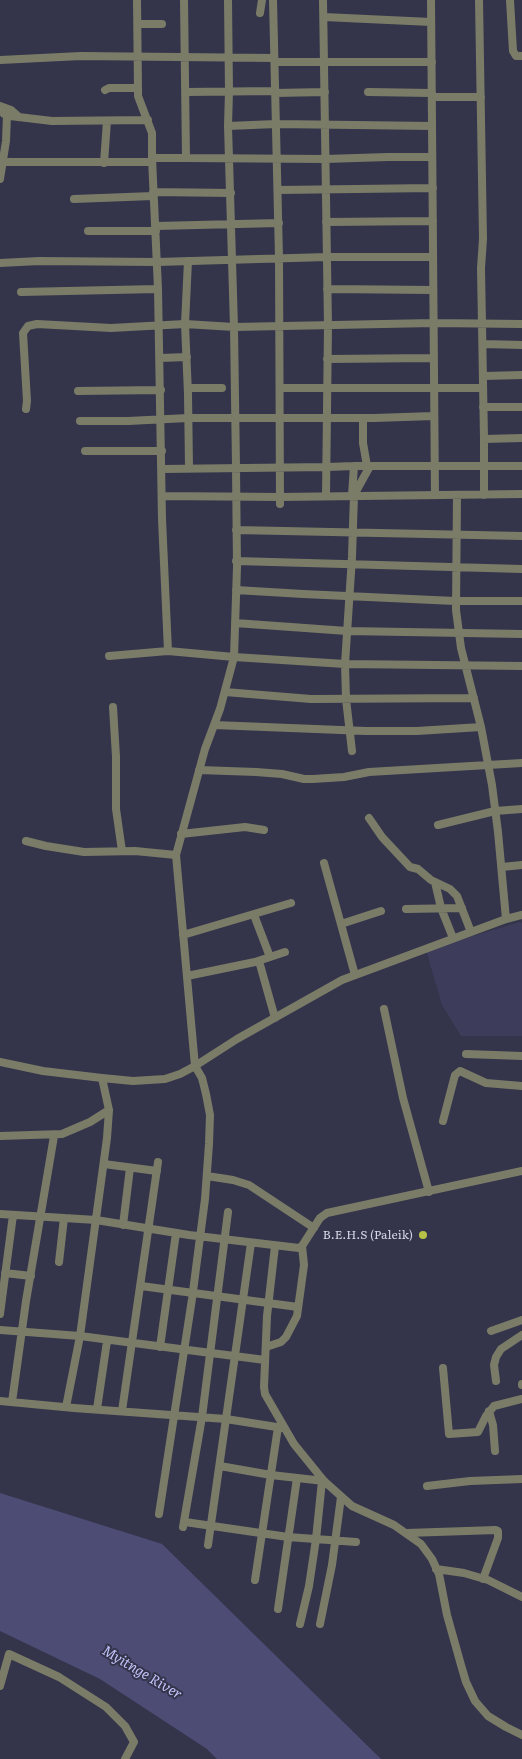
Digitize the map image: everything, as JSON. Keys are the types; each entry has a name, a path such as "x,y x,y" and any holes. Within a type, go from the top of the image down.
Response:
{"street":[{"path":"137,0 138,96 152,133 168,651"},
{"path":"184,0 186,158"},
{"path":"159,1514 175,1414 207,1176 210,1116 202,1078 195,1066 176,855 205,748 214,725 234,657 236,467 228,126 230,91 228,0"},
{"path":"260,13 262,0"},
{"path":"274,0 279,223 280,500"},
{"path":"323,0 328,289 326,496"},
{"path":"431,0 435,495"},
{"path":"479,0 484,495"},
{"path":"510,0 513,51 516,56 522,56"},
{"path":"324,18 431,22"},
{"path":"138,24 162,24"},
{"path":"0,60 60,57 185,56 324,62 432,62"},
{"path":"105,90 109,88 138,88"},
{"path":"186,92 324,92"},
{"path":"368,92 481,97"},
{"path":"0,106 11,110 19,117"},
{"path":"0,179 6,141 3,112 19,117 61,122 148,120"},
{"path":"104,163 107,121"},
{"path":"228,126 276,124 432,126"},
{"path":"4,162 104,163 186,158 325,159 388,156 432,157"},
{"path":"278,190 433,188"},
{"path":"74,199 153,194 231,193"},
{"path":"326,222 433,221"},
{"path":"88,231 279,223"},
{"path":"0,263 433,257"},
{"path":"188,261 185,324 189,468"},
{"path":"21,292 158,289"},
{"path":"328,289 433,290"},
{"path":"26,408 23,333 28,326 38,324 111,328 185,324 328,326 522,324"},
{"path":"483,344 522,345"},
{"path":"160,358 187,358"},
{"path":"327,358 433,358"},
{"path":"484,376 522,375"},
{"path":"188,388 222,388"},
{"path":"280,388 483,388"},
{"path":"78,392 161,390"},
{"path":"483,407 522,407"},
{"path":"80,421 434,416"},
{"path":"353,495 368,466 363,443 363,418"},
{"path":"484,439 522,438"},
{"path":"85,452 162,451"},
{"path":"162,469 434,465 522,466"},
{"path":"352,751 346,699 345,664 353,532 354,466"},
{"path":"162,496 236,496 280,500 353,495 522,494"},
{"path":"458,495 455,601 465,666 482,727 495,811 506,919"},
{"path":"236,530 522,536"},
{"path":"236,561 522,569"},
{"path":"236,590 455,601 522,601"},
{"path":"235,623 347,631 522,634"},
{"path":"109,656 168,651 345,664 522,666"},
{"path":"224,692 288,698 474,698"},
{"path":"113,707 116,757 116,809 122,851"},
{"path":"214,725 417,731 482,727"},
{"path":"199,770 256,772 314,779 344,777 369,772 522,763"},
{"path":"438,824 495,811 522,809"},
{"path":"369,818 382,838 406,863 412,868 424,872 435,882 450,889 457,896 471,932"},
{"path":"181,834 245,827 264,830"},
{"path":"26,841 84,852 122,851 176,855"},
{"path":"324,863 355,975"},
{"path":"502,867 522,865"},
{"path":"435,882 441,908 453,938"},
{"path":"183,935 291,903"},
{"path":"406,909 462,908"},
{"path":"341,924 381,911"},
{"path":"254,915 270,957"},
{"path":"0,1062 43,1071 102,1078 133,1081 164,1079 180,1074 195,1066 331,985 453,938 522,915"},
{"path":"187,976 258,961 285,952"},
{"path":"258,961 275,1018"},
{"path":"384,1009 401,1090 429,1192"},
{"path":"466,1054 522,1056"},
{"path":"443,1122 455,1074 460,1071 486,1083 522,1086"},
{"path":"66,1407 80,1336 104,1164 109,1110 102,1078"},
{"path":"0,1136 54,1136 72,1131 109,1110"},
{"path":"12,1402 54,1136"},
{"path":"122,1411 158,1162"},
{"path":"104,1164 157,1171"},
{"path":"123,1225 130,1168"},
{"path":"0,1214 96,1220 225,1240 299,1248 320,1218 327,1213 522,1171"},
{"path":"207,1176 233,1180 249,1185 314,1228"},
{"path":"228,1212 211,1354 184,1524 288,1537 356,1542"},
{"path":"0,1314 13,1215"},
{"path":"59,1262 64,1218"},
{"path":"160,1347 176,1233"},
{"path":"208,1546 251,1243"},
{"path":"275,1246 268,1303 264,1387 265,1394 280,1427 323,1481 341,1497 352,1506 394,1525 421,1544 432,1559 436,1569 466,1682 475,1701 488,1716 522,1735"},
{"path":"266,1347 280,1342 286,1337 294,1323 304,1265 302,1246"},
{"path":"5,1273 31,1276"},
{"path":"141,1286 298,1307"},
{"path":"491,1331 522,1320"},
{"path":"0,1330 80,1336 265,1360"},
{"path":"496,1381 494,1365 496,1357 501,1350 522,1335"},
{"path":"97,1409 107,1341"},
{"path":"443,1368 448,1433 478,1432 494,1406 522,1399"},
{"path":"0,1401 226,1418 280,1427"},
{"path":"488,1416 495,1451"},
{"path":"255,1580 280,1427"},
{"path":"220,1466 271,1475 323,1481"},
{"path":"278,1609 297,1478"},
{"path":"427,1486 470,1481 522,1479"},
{"path":"300,1624 309,1586 323,1481"},
{"path":"320,1624 328,1589 341,1497"},
{"path":"407,1533 493,1529 498,1531 498,1538 483,1579"},
{"path":"436,1569 464,1573 483,1579 522,1597"},
{"path":"0,1686 9,1654 59,1677 106,1707 125,1726 134,1742 125,1759"}],"shaded area":[{"path":"520,922 522,923 522,1036 461,1036 442,1005 426,950"}],"water":[{"name":"Myitnge River","path":"0,1493 162,1544 381,1759 217,1759 207,1749 100,1679 0,1631"}],"place":[{"name":"B.E.H.S (Paleik)","path":"423,1235"}]}
